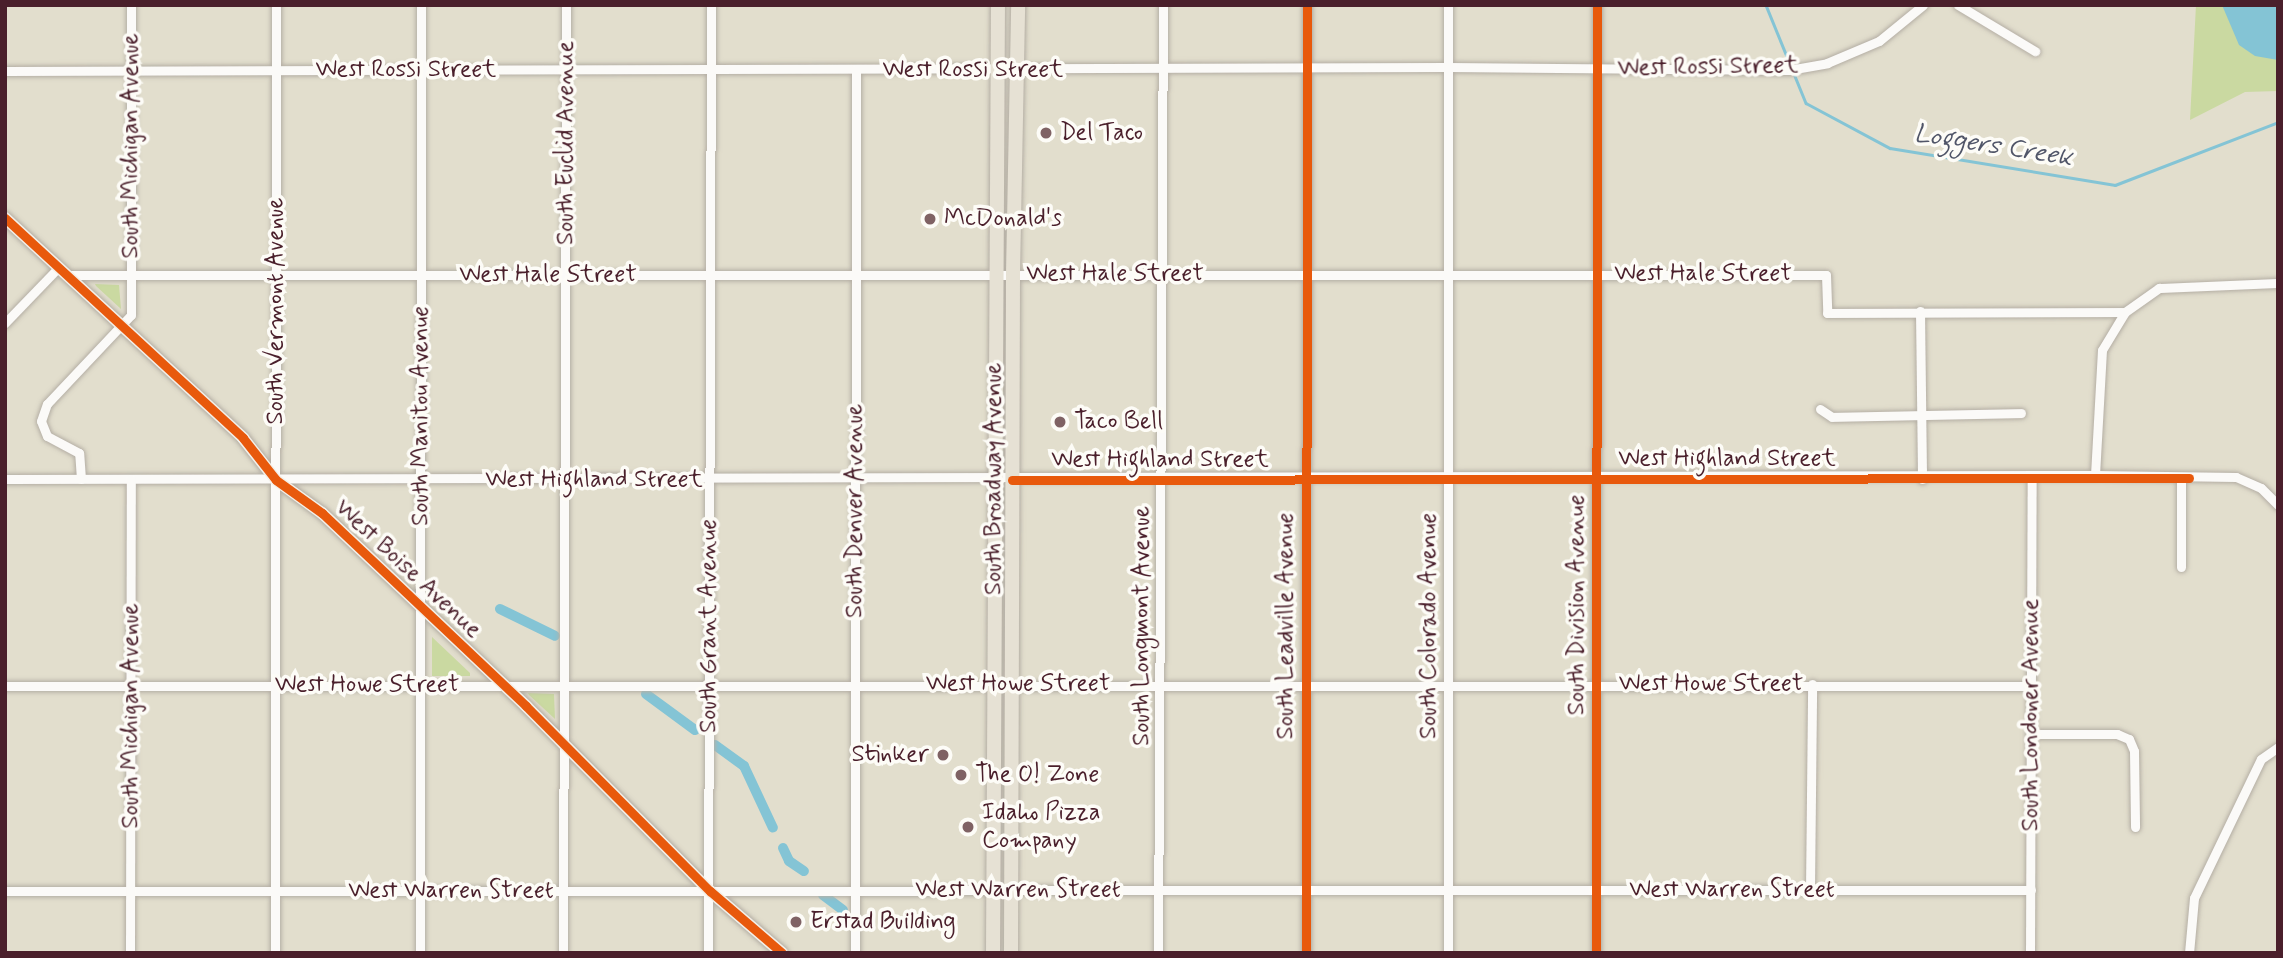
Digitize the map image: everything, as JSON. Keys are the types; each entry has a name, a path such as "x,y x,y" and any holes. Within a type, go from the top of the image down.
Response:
{"main road":[{"name":"South Broadway Avenue","path":"993,953 998,5"},
{"name":"South Broadway Avenue","path":"1011,953 1013,274 1018,5"}],"street":[{"name":"South Michigan Avenue","path":"124,326 131,314 131,5"},
{"name":"South Vermont Avenue","path":"275,953 276,5"},
{"name":"South Manitou Avenue","path":"420,953 421,5"},
{"name":"South Euclid Avenue","path":"564,953 566,5"},
{"name":"South Grant Avenue","path":"708,953 711,5"},
{"name":"South Longmont Avenue","path":"1158,953 1163,5"},
{"name":"South Leadville Avenue","path":"1306,953 1307,5"},
{"name":"South Colorado Avenue","path":"1448,5 1448,953"},
{"name":"South Division Avenue","path":"1596,953 1597,5"},
{"name":"West Rossi Street","path":"5,71 1448,67 1777,70 1811,66 1879,41 1923,5"},
{"path":"1958,5 2035,51"},
{"name":"South Denver Avenue","path":"855,953 856,70"},
{"name":"West Boise Avenue","path":"5,218 243,438 276,480 322,513 421,606 710,891 782,953"},
{"path":"5,323 63,271"},
{"name":"West Hale Street","path":"63,271 131,275 1826,275 1827,313 2125,312"},
{"path":"2095,475 2102,350 2125,312 2159,288 2208,284 2278,284"},
{"path":"1920,311 1922,479"},
{"path":"81,479 79,453 47,436 42,412 124,326"},
{"path":"1820,409 1832,417 2021,413"},
{"name":"West Highland Street","path":"5,479 1922,479 2095,475 2236,477 2261,488 2278,505"},
{"name":"South Londoner Avenue","path":"2030,953 2032,478"},
{"path":"2182,567 2185,478"},
{"name":"South Michigan Avenue","path":"130,953 131,479"},
{"name":"West Howe Street","path":"5,686 1596,683 2031,686"},
{"path":"1810,890 1812,684"},
{"path":"2031,734 2117,734 2129,739 2134,751 2135,827"},
{"path":"2189,953 2194,898 2260,759 2278,747"},
{"name":"West Warren Street","path":"5,891 2031,890"}],"green space":[{"path":"2196,5 2278,5 2278,91 2245,92 2190,120"},
{"path":"95,284 119,285 121,309 96,286"},
{"path":"432,637 470,673 470,676 432,676"},
{"path":"528,693 554,694 555,719 529,695"}],"water":[{"path":"2222,5 2278,5 2278,60 2255,56 2239,45"}],"waterway":[{"name":"Loggers Creek","path":"1766,5 1806,103 1890,148 2115,185 2278,122"},
{"path":"500,609 555,636"},
{"path":"646,694 695,730"},
{"path":"715,745 744,766 773,828"},
{"path":"783,848 789,861 804,871"},
{"path":"823,895 843,910"}],"cycle path":[{"path":"1306,953 1307,5"},
{"path":"1596,953 1597,5"},
{"path":"5,218 243,438 276,480 322,513 526,706 710,891 782,953"},
{"path":"1012,480 2189,478"}],"place":[{"name":"Del Taco","path":"1046,133"},
{"name":"McDonald's","path":"930,219"},
{"name":"Taco Bell","path":"1060,422"},
{"name":"Stinker","path":"943,755"},
{"name":"The O! Zone","path":"961,775"},
{"name":"Idaho Pizza Company","path":"968,827"},
{"name":"Erstad Building","path":"796,922"}]}
